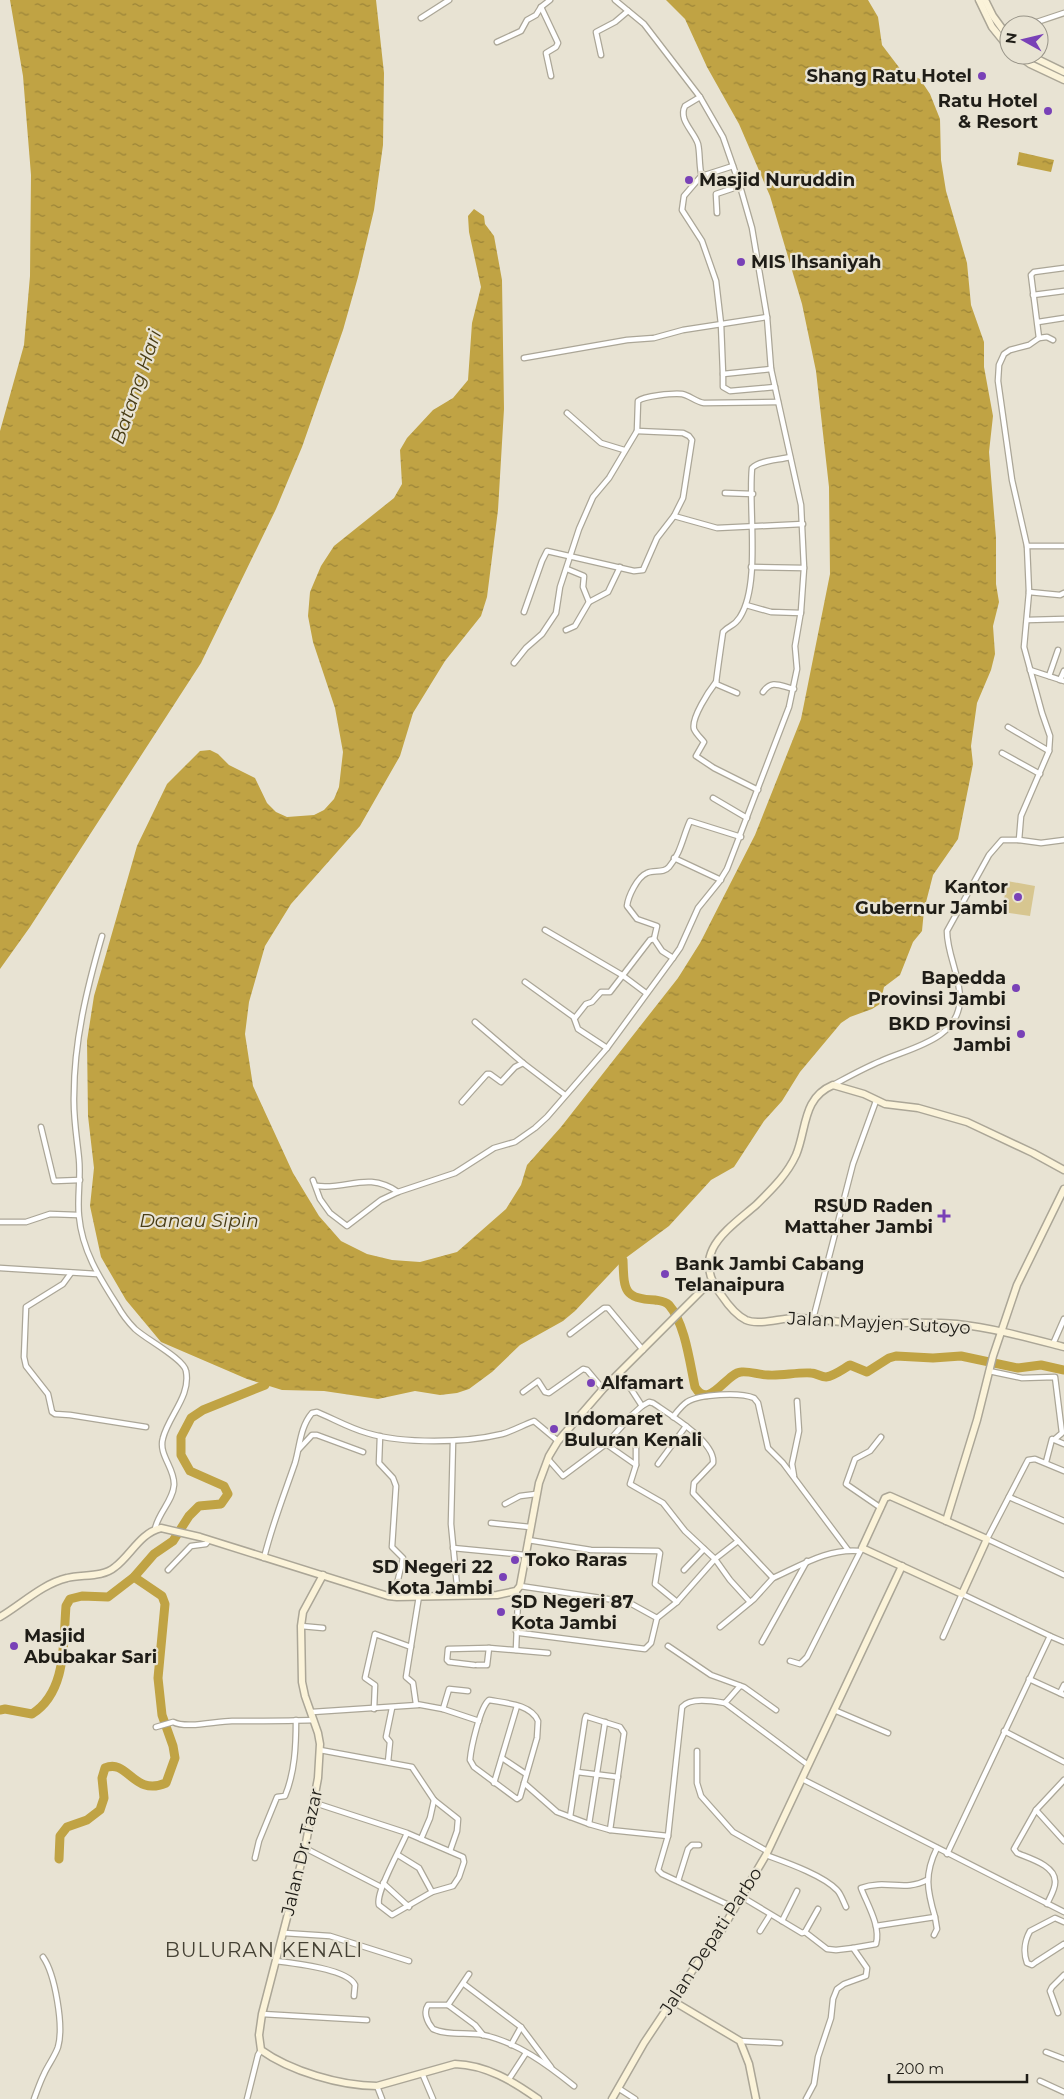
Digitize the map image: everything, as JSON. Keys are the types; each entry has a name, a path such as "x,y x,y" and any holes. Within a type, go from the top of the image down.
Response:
{"street":[{"path":"421,18 448,0"},
{"path":"497,42 520,31 524,23 536,15 542,6 550,0"},
{"path":"313,1180 317,1186 320,1199 330,1213 347,1226 367,1209 398,1192 455,1173 494,1148 515,1142 547,1117 606,1048 673,958 680,948 698,908 721,880 741,837 781,731 794,689 797,669 795,646 801,613 804,568 802,505 771,369 767,317 752,228 723,137 700,97 644,24 615,0"},
{"path":"978,0 992,27 999,36"},
{"path":"985,0 999,21"},
{"path":"542,6 558,42 556,46 546,53 551,76"},
{"path":"601,55 596,32 615,22 628,11"},
{"path":"1049,18 1064,13"},
{"path":"1032,65 1064,80"},
{"path":"1049,65 1064,72"},
{"path":"700,97 685,106 683,113 686,123 698,142 702,175"},
{"path":"733,166 702,175 684,196 682,210 702,242 716,281 721,324 723,387 730,391 775,387"},
{"path":"717,213 716,194 740,186"},
{"path":"1038,338 1032,274 1064,268"},
{"path":"1033,295 1064,291"},
{"path":"524,358 627,340 654,338 683,330 767,317"},
{"path":"1038,322 1064,318"},
{"path":"1019,840 1019,826 1024,806 1040,774 1049,750 1050,736 1024,647 1029,592 1027,546 1012,480 998,381 999,365 1004,354 1010,350 1029,345 1038,338 1047,337 1053,340"},
{"path":"723,374 771,369"},
{"path":"514,663 526,648 542,634 554,617 558,594 570,556 593,497 609,478 637,431 637,402 642,398 683,394 695,402 704,404 778,402"},
{"path":"566,413 601,443 624,450"},
{"path":"524,612 546,551 639,571 643,570 657,538 674,516 685,488 691,438 683,434 637,431"},
{"path":"758,790 714,768 696,756 704,742 695,730 694,723 704,697 716,682 723,632 733,626 746,605 751,566 752,472 754,466 790,458"},
{"path":"726,493 753,494"},
{"path":"674,516 717,528 752,528 803,524"},
{"path":"1027,546 1064,546"},
{"path":"751,566 804,568"},
{"path":"566,630 575,626 589,602 608,592 620,567"},
{"path":"567,569 584,576 583,587 589,602"},
{"path":"1029,592 1060,595 1064,592"},
{"path":"746,605 771,612 801,613"},
{"path":"1027,620 1064,619"},
{"path":"1049,676 1058,650"},
{"path":"1030,670 1062,681 1064,671"},
{"path":"716,682 724,689 737,693"},
{"path":"763,692 768,685 772,684 794,689"},
{"path":"1008,728 1049,750"},
{"path":"1002,754 1040,774"},
{"path":"713,798 747,818"},
{"path":"673,958 662,951 654,939 657,926 637,918 628,909 627,904 641,877 648,872 665,870 684,842 690,820 741,837"},
{"path":"516,1650 518,1588 536,1494 548,1459 558,1441 603,1389 712,1280 710,1256 713,1246 788,1171 800,1144 811,1104 819,1092 879,1061 915,1048 946,1030 958,1011 960,999 947,941 947,931 989,855 1002,840 1019,840 1041,844 1064,840"},
{"path":"674,858 721,880"},
{"path":"545,930 622,975 646,993"},
{"path":"102,936 86,991 75,1064 75,1129 80,1180 78,1215 83,1239 97,1274 124,1318 155,1345 176,1357 184,1364 186,1370 185,1392 167,1428 162,1443 164,1456 174,1480 173,1491 157,1520 155,1529"},
{"path":"574,1018 586,1004 592,1002 601,992 610,992 650,940 654,939"},
{"path":"524,982 574,1018 578,1029 606,1048"},
{"path":"474,1022 565,1095"},
{"path":"462,1102 487,1074 502,1082 515,1067 523,1063"},
{"path":"832,1085 864,1094 885,1104 934,1112 967,1122 1064,1170"},
{"path":"813,1319 853,1164 876,1101"},
{"path":"41,1127 54,1181 80,1180"},
{"path":"317,1186 374,1182 388,1184 398,1192"},
{"path":"946,1520 993,1356 1017,1285 1064,1189"},
{"path":"0,1222 26,1222 50,1214 78,1215"},
{"path":"0,1268 97,1274"},
{"path":"71,1273 63,1284 26,1308 24,1357 26,1366 48,1394 52,1412 55,1414 146,1427"},
{"name":"Jalan Mayjen Sutoyo","path":"712,1280 734,1312 748,1321 788,1318 845,1323 957,1324 1002,1331 1064,1347"},
{"path":"570,1334 604,1308 608,1308 644,1350"},
{"path":"1053,1344 1064,1319"},
{"path":"523,1392 538,1381 545,1392 549,1393 583,1369 587,1370 603,1389"},
{"path":"990,1370 1022,1378 1055,1377 1062,1413 1062,1433 1051,1441 1046,1462"},
{"path":"620,1372 642,1406"},
{"path":"673,1417 684,1404 696,1399 741,1395 754,1398 758,1403 765,1444 794,1478 848,1550"},
{"path":"794,1478 792,1464 798,1431 796,1401"},
{"path":"548,1459 563,1476 606,1444 632,1415 642,1406 651,1402 686,1426 705,1444 713,1456 711,1467 694,1483 693,1493 773,1578"},
{"path":"264,1558 272,1526 299,1449 300,1436 309,1416 315,1412 353,1429 380,1436 412,1440 453,1441 503,1434 534,1421 558,1441"},
{"path":"658,1464 686,1426"},
{"path":"299,1449 314,1434 362,1452"},
{"path":"380,1436 378,1463 393,1478 396,1486 392,1547 403,1558 394,1597"},
{"path":"881,1508 846,1484 855,1460 870,1451 882,1437"},
{"path":"1055,1439 1064,1444"},
{"path":"453,1441 451,1524 458,1596"},
{"path":"606,1444 636,1465"},
{"path":"636,1445 636,1465 630,1484 663,1503 685,1531 715,1559 730,1580 750,1602"},
{"path":"943,1637 987,1539 1028,1460 1032,1458 1046,1462 1064,1472"},
{"path":"504,1504 520,1496 536,1494"},
{"path":"790,1662 800,1664 807,1657 886,1498 892,1496 1064,1575"},
{"path":"1009,1497 1064,1521"},
{"path":"491,1523 530,1527"},
{"path":"0,1617 55,1582 66,1578 108,1572 145,1535 155,1529 167,1528 394,1597 497,1595 518,1588 628,1602 657,1618"},
{"path":"168,1570 191,1546 206,1544 209,1540"},
{"path":"528,1540 590,1550 658,1551 660,1553 656,1584 677,1602"},
{"path":"516,1631 645,1649 651,1643 657,1618 677,1602 715,1559 738,1541"},
{"path":"453,1548 525,1555"},
{"path":"684,1570 704,1548"},
{"path":"720,1627 750,1602 773,1578 808,1560 848,1550 861,1549 902,1566 1064,1642"},
{"path":"762,1642 808,1560"},
{"name":"Jalan Depati Parbo","path":"612,2099 644,2043 720,1933 766,1853 902,1566"},
{"name":"Jalan Dr. Tazar","path":"261,2050 259,2035 262,2014 284,1933 315,1803 320,1750 318,1733 302,1682 301,1626 303,1612 323,1575"},
{"path":"418,1705 413,1683 406,1676 419,1596"},
{"path":"301,1626 324,1628"},
{"path":"374,1710 376,1685 365,1678 375,1634 411,1646"},
{"path":"948,1854 1028,1679 1050,1636"},
{"path":"668,1646 711,1675 740,1686 776,1710"},
{"path":"489,1648 487,1665 449,1662 447,1660 450,1647 489,1648 548,1653"},
{"path":"1028,1679 1062,1694 1064,1685"},
{"path":"725,1703 740,1686"},
{"path":"443,1709 449,1689 468,1691"},
{"path":"489,1700 506,1702 517,1706 531,1712 538,1721 537,1738 520,1797 517,1799 474,1767 470,1760 479,1721 489,1700"},
{"path":"735,1908 658,1870 668,1836 682,1707 688,1702 710,1701 725,1703 808,1765"},
{"path":"312,1712 374,1710 418,1705 443,1709 479,1721"},
{"path":"494,1783 517,1706"},
{"path":"388,1762 390,1742 386,1737 392,1708"},
{"path":"834,1710 888,1733"},
{"path":"570,1817 585,1718 605,1722 620,1727 624,1733 610,1830"},
{"path":"255,1858 259,1842 278,1797 285,1796 289,1786 296,1751 296,1720"},
{"path":"156,1727 173,1722 177,1724 199,1724 231,1721 314,1720"},
{"path":"589,1824 605,1722"},
{"path":"1004,1731 1064,1762"},
{"path":"320,1750 388,1762 414,1769 434,1800 458,1819 457,1831 450,1851"},
{"path":"697,1752 697,1783 701,1796 733,1832 766,1853 827,1882 837,1890 846,1907"},
{"path":"502,1758 526,1774"},
{"path":"577,1772 618,1777"},
{"path":"802,1779 1064,1912"},
{"path":"524,1782 553,1809 570,1817 610,1830 668,1836"},
{"path":"1047,1904 1055,1886 1054,1876 1050,1870 1017,1853 1014,1849 1036,1810 1063,1782"},
{"path":"421,1839 430,1818 434,1800"},
{"path":"315,1803 407,1833 460,1855 464,1860 459,1877 453,1886 432,1892 394,1916 378,1903 382,1885 398,1856 407,1833"},
{"path":"1036,1810 1064,1841"},
{"path":"678,1881 688,1849 692,1845 699,1845"},
{"path":"305,1848 382,1885 409,1907"},
{"path":"934,1935 937,1926 927,1880 931,1860 937,1848"},
{"path":"398,1856 418,1868 432,1892"},
{"path":"742,1897 798,1931 805,1932 827,1949 836,1950 876,1944 876,1926 861,1888 871,1884 886,1883 914,1886 927,1880"},
{"path":"782,1921 797,1891"},
{"path":"805,1932 818,1909"},
{"path":"760,1931 770,1915"},
{"path":"876,1926 935,1917"},
{"path":"1064,1922 1055,1918 1030,1931 1025,1941 1025,1957 1027,1962 1032,1964 1064,1944"},
{"path":"284,1933 330,1936 409,1961"},
{"path":"806,2099 814,2084 818,2057 831,2018 833,1999 837,1989 867,1974 867,1968 853,1948"},
{"path":"34,2099 43,2075 58,2046 60,2035 60,2022 53,1982 47,1962 43,1957"},
{"path":"276,1961 314,1966 350,1978 355,1985 354,1996"},
{"path":"448,2005 469,1974"},
{"path":"1058,2013 1050,1991 1064,1975"},
{"path":"464,1984 521,2027 553,2069"},
{"path":"673,2001 740,2042 780,2043"},
{"path":"483,2035 475,2025 448,2005 428,2004 426,2016 433,2029 442,2032 483,2035 511,2045 553,2069 574,2086"},
{"path":"262,2014 367,2020"},
{"path":"511,2045 521,2027"},
{"path":"740,2042 750,2064 756,2099"},
{"path":"247,2099 261,2050 275,2060 308,2072 358,2084 377,2086 455,2064 464,2065 493,2072 509,2079 533,2098"},
{"path":"1046,2052 1064,2059"},
{"path":"509,2079 526,2053"},
{"path":"422,2073 433,2099"},
{"path":"1040,2081 1064,2092"},
{"path":"377,2086 382,2099"},
{"path":"618,2088 635,2099"}],"shaded area":[{"path":"1007,881 1035,886 1030,916 1002,912"}],"water":[{"name":"Batang Hari","path":"10,0 376,0 384,73 383,145 374,210 358,277 343,330 302,447 276,509 201,663 30,927 0,969 0,431 24,345 30,276 31,175 23,76"},
{"name":"Danau Sipin","path":"666,0 868,0 878,17 882,45 901,70 920,79 930,94 940,119 941,160 946,191 967,263 971,305 984,342 984,367 993,416 989,452 996,538 996,584 999,602 993,626 995,654 991,670 977,703 971,746 973,764 958,839 933,875 924,910 922,931 913,942 900,975 884,987 880,1004 841,1023 800,1072 782,1101 764,1121 734,1167 711,1180 669,1226 623,1260 575,1311 563,1321 520,1345 492,1372 469,1389 457,1393 440,1395 415,1391 378,1399 324,1391 282,1390 247,1379 161,1342 126,1300 101,1257 90,1206 94,1168 88,1116 87,1041 94,996 137,846 167,784 200,751 210,750 218,754 229,765 255,778 267,803 276,812 287,817 314,815 324,810 334,799 339,787 343,752 335,708 313,642 308,616 310,592 321,566 334,546 394,498 402,484 400,450 407,438 433,410 453,398 468,380 472,323 481,287 469,232 468,216 474,209 484,216 485,224 494,236 502,280 504,409 498,510 487,597 481,616 445,661 413,713 400,756 360,826 291,904 265,946 249,1002 245,1034 253,1086 293,1173 319,1216 341,1241 367,1254 392,1260 420,1262 457,1252 506,1209 521,1185 527,1165 561,1127 678,978 700,943 755,835 801,719 830,574 829,487 816,371 802,304 770,196 739,124 707,67 685,19"},
{"path":"1019,152 1054,160 1051,172 1017,165"}],"waterway":[{"path":"623,1260 625,1285 631,1295 664,1302 675,1313 686,1344 695,1387 700,1393 706,1395 712,1393 729,1378 741,1372 765,1375 811,1373 826,1377 850,1365 867,1372 889,1358 896,1356 933,1358 961,1356 1018,1368 1041,1365 1064,1370"},
{"path":"0,1710 5,1709 32,1714 43,1705 52,1693 61,1666 66,1606 70,1599 82,1596 108,1597 134,1577 154,1554 173,1541 189,1516 199,1506 221,1504 228,1494 224,1486 190,1471 181,1455 181,1437 191,1418 203,1410 265,1385"},
{"path":"59,1859 60,1836 67,1827 87,1820 100,1810 104,1798 102,1778 105,1768 113,1766 120,1768 138,1782 155,1786 166,1783 175,1758 173,1746 162,1715 158,1678 165,1604 162,1596 134,1577"}],"place":[{"name":"Shang Ratu Hotel","path":"982,76"},
{"name":"Ratu Hotel & Resort","path":"1048,111"},
{"name":"Masjid Nuruddin","path":"689,180"},
{"name":"MIS Ihsaniyah","path":"741,262"},
{"name":"Kantor Gubernur Jambi","path":"1018,897"},
{"name":"Bapedda Provinsi Jambi","path":"1016,988"},
{"name":"BKD Provinsi Jambi","path":"1021,1034"},
{"name":"RSUD Raden Mattaher Jambi","path":"944,1216"},
{"name":"Bank Jambi Cabang Telanaipura","path":"665,1274"},
{"name":"Alfamart","path":"591,1383"},
{"name":"Indomaret Buluran Kenali","path":"554,1429"},
{"name":"Toko Raras","path":"515,1560"},
{"name":"SD Negeri 22 Kota Jambi","path":"503,1577"},
{"name":"SD Negeri 87 Kota Jambi","path":"501,1612"},
{"name":"Masjid Abubakar Sari","path":"14,1646"}],"district":[{"name":"BULURAN KENALI","path":"264,1950"}]}
